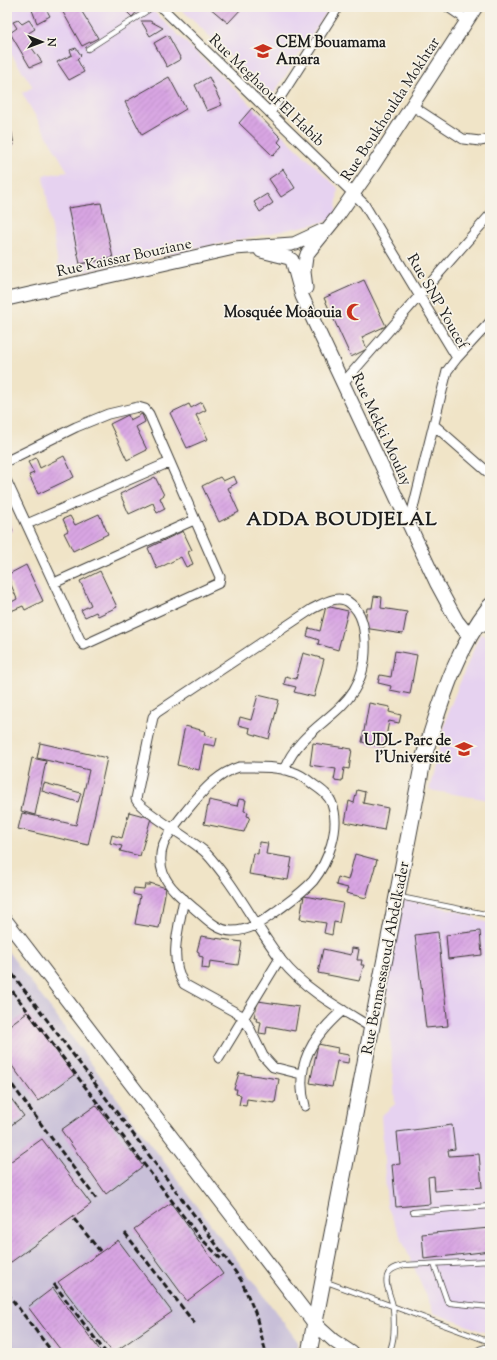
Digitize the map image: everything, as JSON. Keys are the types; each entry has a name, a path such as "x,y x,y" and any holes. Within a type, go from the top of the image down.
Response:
{"main road":[{"name":"Rue Benmessaoud Abdelkader","path":"309,1353 424,756 451,673 478,630 490,606"}],"street":[{"name":"Rue Meghaouf El Habib","path":"161,7 353,193"},
{"path":"270,113 338,7"},
{"path":"448,7 467,20"},
{"name":"Rue Boukhoulda Mokhtar","path":"307,256 353,193 476,7"},
{"path":"411,105 463,139 480,141 490,139"},
{"name":"Rue SNP Youcef","path":"353,193 368,210 457,358 448,368 410,524"},
{"path":"343,383 490,215"},
{"path":"310,310 302,296 288,251 294,243 329,227"},
{"path":"294,243 304,246 307,256 304,277 310,310"},
{"name":"Rue Kaissar Bouziane","path":"7,299 234,248 294,243"},
{"path":"248,247 300,262 307,256"},
{"name":"Rue Mekki Moulay","path":"310,310 437,584 457,621 478,630"},
{"path":"457,358 490,322"},
{"path":"7,461 91,420 138,407 145,409 149,414 220,577 218,585 86,645 80,640 7,482"},
{"path":"434,425 490,474"},
{"path":"27,524 170,462"},
{"path":"54,583 194,520"},
{"path":"284,770 293,751 305,737 341,709 356,686 365,654 365,638 359,613 346,600 335,599 312,609 154,715 136,795 136,802 204,851 221,872 280,958 300,980 372,1028"},
{"path":"239,767 284,770 299,774 328,796 333,809 334,832 326,860 312,882 300,894 257,925 242,930 221,929 184,899 167,882 162,872 162,846 167,836 174,828 212,782 229,770 239,767"},
{"path":"184,899 176,945 175,963 178,975 184,984 192,990 244,1017 263,1056 273,1067 301,1074"},
{"path":"7,922 314,1323 334,1341 352,1353"},
{"path":"219,1058 280,958"},
{"path":"305,1106 301,1090 301,1074 306,1055 317,1036 343,1010"},
{"path":"481,1353 490,1350"}],"lane":[{"path":"88,49 153,7"},
{"path":"397,896 490,915"},
{"path":"412,1212 490,1206"},
{"path":"388,1353 393,1335 393,1307 387,1282 388,1274 394,1268 404,1265 490,1261"},
{"path":"434,1264 447,1301 450,1303 490,1307"},
{"path":"322,1280 490,1342"}],"shaded area":[{"path":"7,7 149,7 338,188 336,212 329,221 60,277 43,175 68,172 22,93 33,87 7,48"},
{"name":"CEM Bouamama Amara","path":"179,7 330,7 272,96"},
{"name":"UDL- Parc de l'Université","path":"480,634 490,636 490,800 429,790 449,709"},
{"path":"404,899 458,911 490,924 490,1331 484,1332 434,1313 387,1206 381,1116 395,1104 387,985"},
{"path":"7,950 298,1342 295,1353 7,1353"}],"building":[{"path":"39,7 45,7 50,16 37,23 32,10"},
{"path":"60,7 79,7 98,38 82,46"},
{"path":"122,7 141,7 132,17"},
{"path":"209,7 243,7 228,23"},
{"path":"18,20 22,24 29,20 35,29 27,34 33,41 29,44 42,62 30,67 10,33 17,28 13,22"},
{"path":"141,21 150,21 163,28 150,36"},
{"path":"168,35 181,59 167,67 154,43"},
{"path":"76,48 81,55 77,59 84,72 69,80 57,62 72,55 70,50"},
{"path":"169,77 186,109 142,135 125,102"},
{"path":"209,77 222,105 207,111 195,85"},
{"path":"252,108 281,138 278,142 282,146 273,156 239,123"},
{"path":"9,118 14,145 7,146 7,119"},
{"path":"283,169 295,188 281,197 269,179"},
{"path":"267,194 273,203 260,212 254,202"},
{"path":"101,203 113,258 80,264 68,208"},
{"name":"Mosquée Moâouia","path":"364,280 386,326 362,337 367,349 351,357 324,298"},
{"path":"202,402 206,410 196,415 208,439 187,448 170,413 189,404 191,408"},
{"path":"142,414 145,422 136,427 147,450 127,460 110,424 128,415 130,420"},
{"path":"64,456 74,477 38,494 29,475 34,473 28,462 36,458 40,468"},
{"path":"234,476 237,483 228,488 239,512 219,522 202,486 220,477 223,481"},
{"path":"155,477 164,495 160,498 165,509 157,513 153,503 129,514 120,494"},
{"path":"99,514 108,534 73,551 64,533 68,531 63,519 70,516 75,525"},
{"path":"7,519 13,531 7,533"},
{"path":"183,531 192,550 188,552 193,564 186,567 181,557 157,569 148,548"},
{"path":"26,565 43,601 25,610 23,606 11,611 8,604 17,599 7,575"},
{"path":"100,571 117,607 98,616 96,612 85,617 81,610 91,605 80,581"},
{"path":"374,596 382,597 381,608 407,612 403,634 364,628 367,608 372,608"},
{"path":"326,606 348,611 338,650 318,644 319,640 307,636 309,628 320,631"},
{"path":"395,651 417,655 410,694 390,690 391,686 378,683 380,675 391,677"},
{"path":"303,653 324,659 314,697 294,692 296,687 284,684 286,676 296,679"},
{"path":"258,695 279,700 269,739 249,733 250,728 238,725 240,717 251,720"},
{"path":"369,703 390,707 389,712 401,715 399,723 389,721 384,747 362,742"},
{"path":"185,726 205,731 204,735 217,738 215,746 204,744 199,770 177,765"},
{"path":"40,743 107,758 88,845 18,829 22,813 76,825 89,770 37,758"},
{"path":"313,743 352,749 349,769 344,768 342,781 334,780 336,769 310,765"},
{"path":"32,758 46,761 35,815 21,811"},
{"path":"44,783 81,793 78,802 42,791"},
{"path":"357,790 365,792 363,803 388,808 384,830 345,822 349,801 354,803"},
{"path":"239,799 246,800 244,811 248,812 247,816 250,817 244,832 204,824 209,800 237,806"},
{"path":"129,812 151,818 140,856 120,851 122,846 110,843 112,835 122,838"},
{"path":"259,842 268,843 266,854 292,858 288,880 249,874 253,853 258,854"},
{"path":"355,854 377,860 366,898 346,893 348,888 336,885 338,877 348,880"},
{"path":"150,883 166,888 159,928 135,924 140,896 133,894 134,888 144,889 145,885 150,885"},
{"path":"304,896 343,903 339,923 334,922 332,935 324,933 326,923 300,919"},
{"path":"480,931 482,955 448,959 446,935"},
{"path":"438,932 448,1026 426,1028 415,935"},
{"path":"201,936 242,942 238,965 210,961 209,969 202,968 203,957 199,956 199,952 197,951"},
{"path":"352,948 359,949 357,960 362,960 361,965 364,965 359,981 318,973 323,949 351,955"},
{"path":"490,962 490,993 489,993 486,963"},
{"path":"258,1001 299,1007 295,1031 267,1026 266,1034 259,1033 261,1022 256,1021 257,1017 254,1017"},
{"path":"27,1012 74,1075 38,1101 7,1059 7,1027"},
{"path":"318,1044 338,1048 337,1053 349,1055 348,1063 337,1061 332,1087 310,1083"},
{"path":"239,1073 279,1079 275,1103 247,1099 246,1106 239,1105 241,1095 236,1094 237,1089 234,1089"},
{"path":"7,1093 24,1116 7,1128"},
{"path":"96,1105 143,1166 106,1194 61,1130"},
{"path":"452,1125 455,1149 448,1150 449,1156 479,1154 482,1187 435,1191 434,1176 428,1177 430,1204 396,1207 392,1165 400,1164 397,1132"},
{"path":"42,1139 91,1204 7,1265 7,1164"},
{"path":"171,1203 223,1274 187,1301 134,1229"},
{"path":"490,1228 490,1251 424,1259 422,1234"},
{"path":"118,1240 172,1312 113,1353 58,1282"},
{"path":"53,1288 102,1353 63,1353 28,1307"}],"railway":[{"path":"7,967 213,1240 241,1280 255,1312 266,1353"},
{"path":"7,984 197,1234 222,1260"},
{"path":"7,1078 98,1201"},
{"path":"74,1219 100,1251"},
{"path":"125,1233 195,1324"},
{"path":"54,1284 106,1353"},
{"path":"7,1293 53,1353"}],"place":[{"name":"CEM Bouamama Amara","path":"263,51"},
{"name":"Mosquée Moâouia","path":"355,312"},
{"name":"UDL- Parc de l'Université","path":"464,749"}],"district":[{"name":"ADDA BOUDJELAL","path":"342,518"}]}
